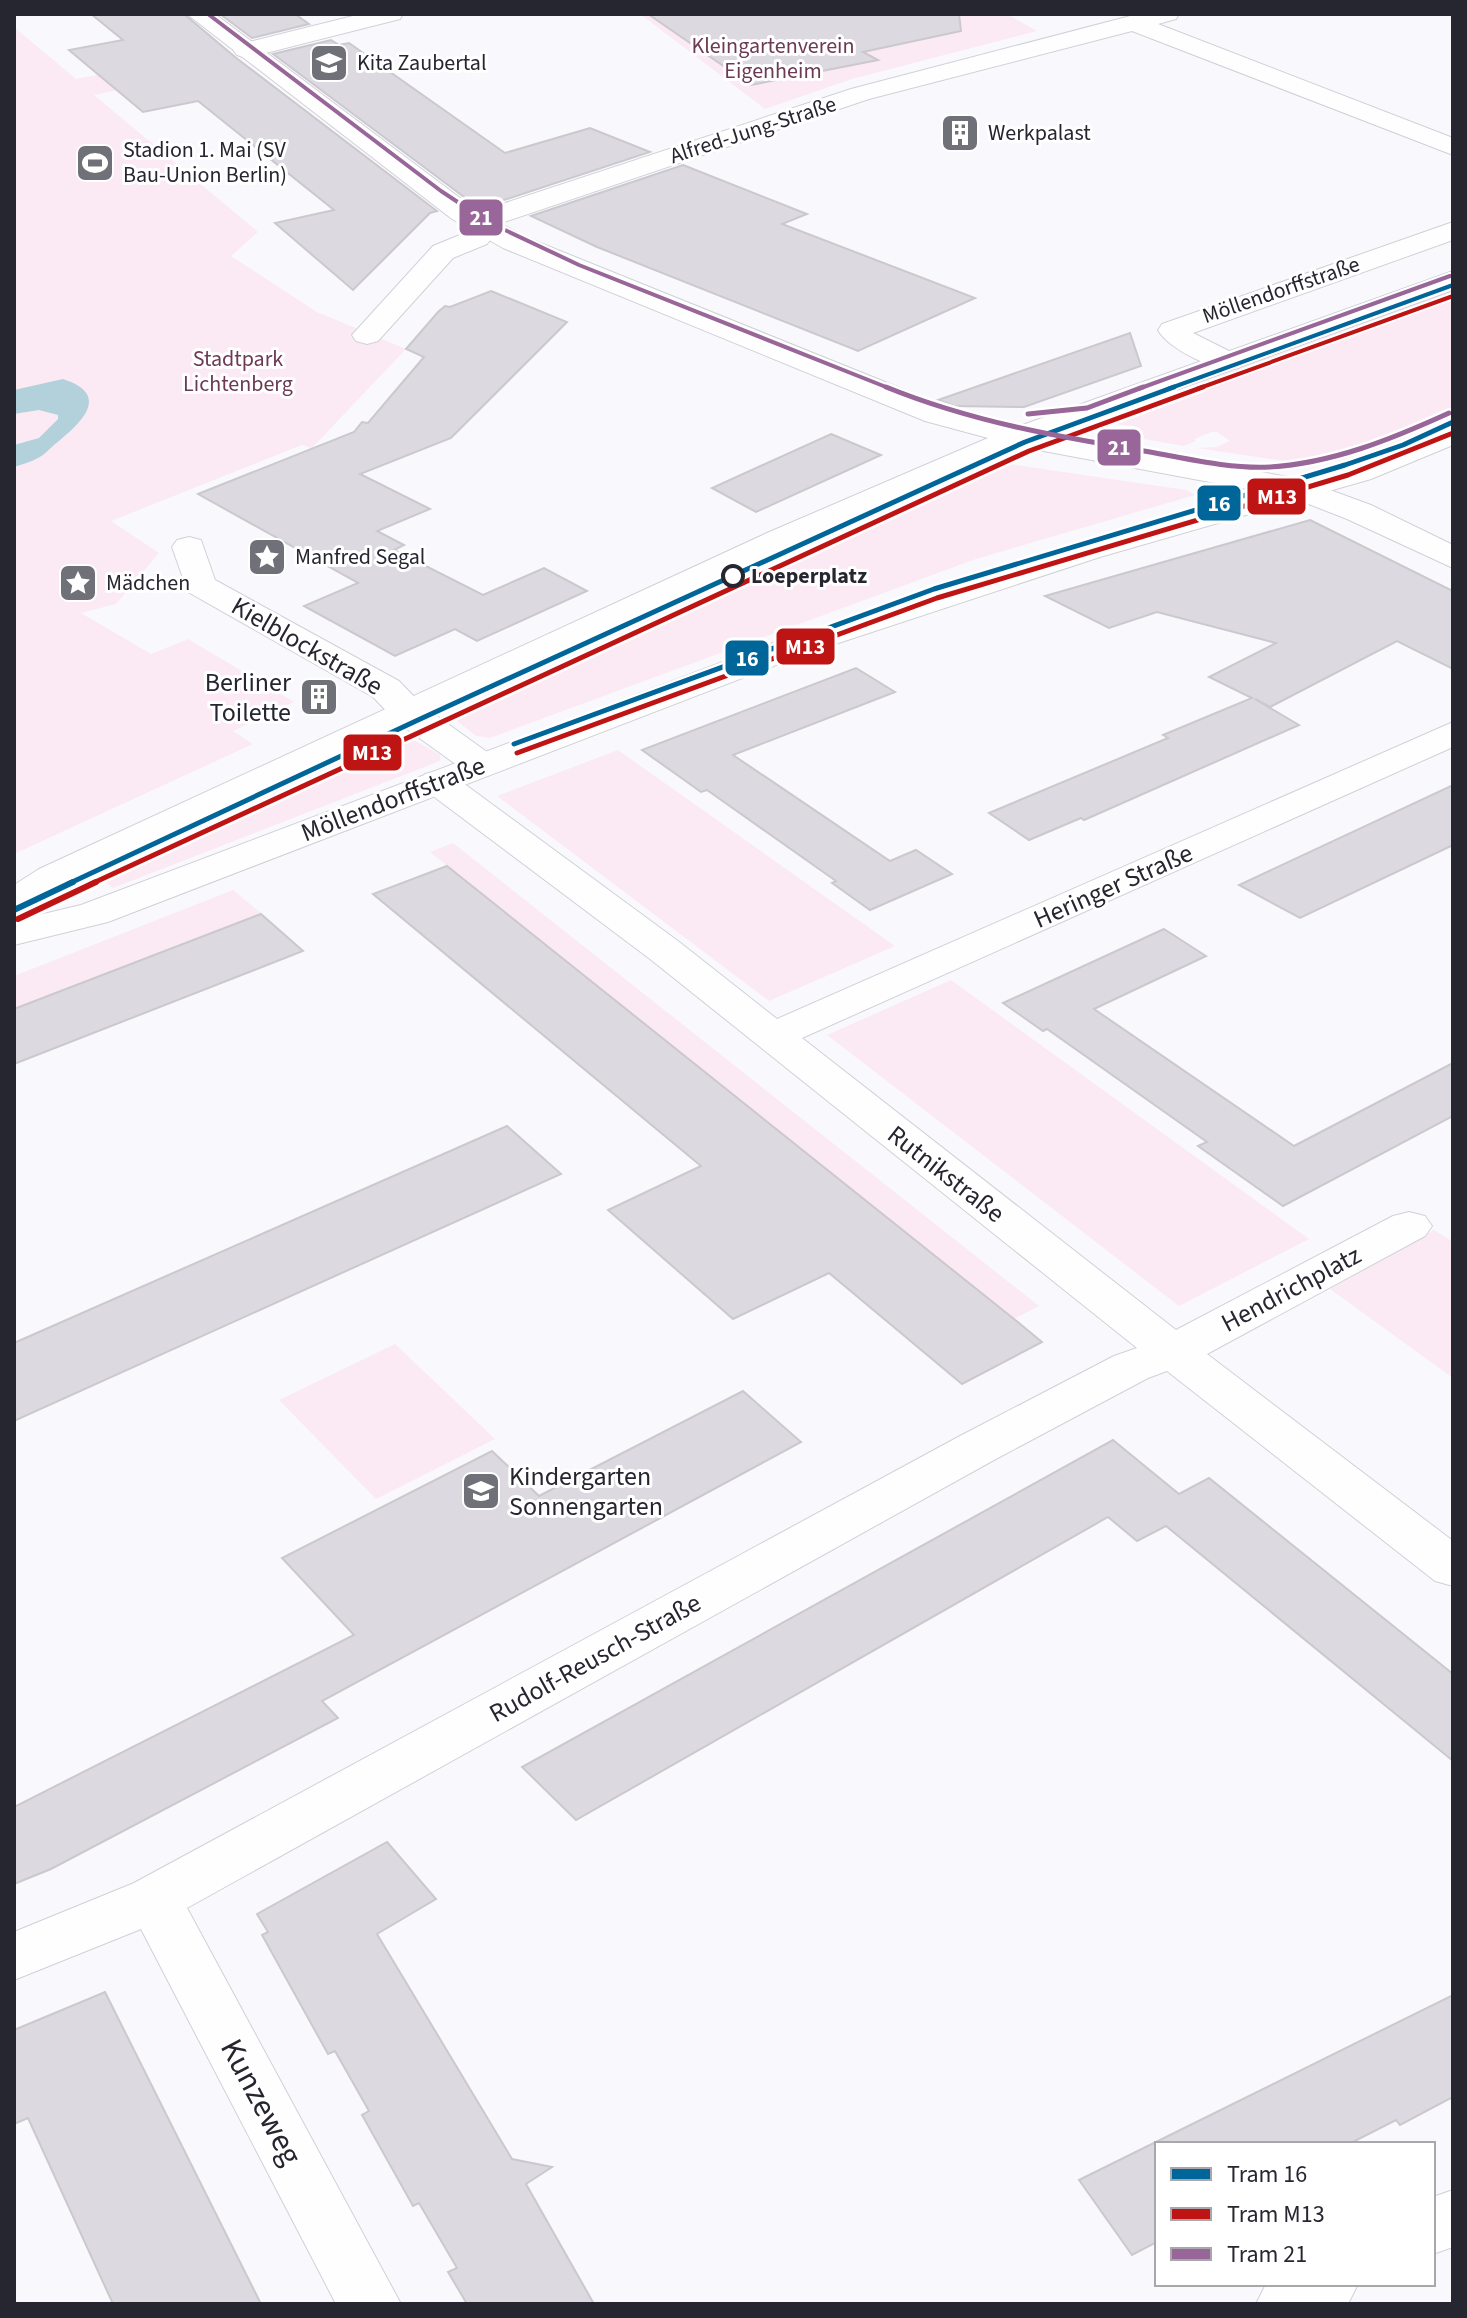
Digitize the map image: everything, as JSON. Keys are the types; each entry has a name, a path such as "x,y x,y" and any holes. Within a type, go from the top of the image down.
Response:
{"street":[{"path":"199,14 443,200 486,227 572,268 903,402 1019,437 1300,489 1359,512 1453,558"},
{"path":"246,50 391,14"},
{"name":"Alfred-Jung-Straße","path":"367,335 443,252 477,238 494,216 860,94 1167,14"},
{"path":"1134,23 1453,147"},
{"name":"Möllendorffstraße","path":"1228,362 1176,336 1173,330 1453,230"},
{"name":"Möllendorffstraße","path":"14,902 53,877 410,714 779,540 1019,437 1453,280"},
{"name":"Möllendorffstraße","path":"14,933 94,914 659,696 900,609 1088,550 1360,472 1453,434"},
{"name":"Kielblockstraße","path":"189,547 200,585 386,689 410,714 481,765"},
{"name":"Heringer Straße","path":"773,1036 1453,733"},
{"name":"Rutnikstraße","path":"438,782 773,1036 1173,1352 1453,1568"},
{"name":"Hendrichplatz","path":"1173,1352 1409,1226"},
{"name":"Rudolf-Reusch-Straße","path":"14,1957 154,1899 977,1448 1131,1367 1173,1352"},
{"name":"Kunzeweg","path":"154,1899 369,2304"},
{"path":"1435,2226 1453,2217"},
{"path":"1288,2304 1322,2286"}],"green space":[{"name":"Kleingartenverein Eigenheim","path":"640,14 1007,14 1037,31 852,79 765,109"},
{"name":"Stadtpark Lichtenberg","path":"14,27 76,79 201,55 219,69 94,95 258,232 231,256 317,312 406,349 312,448 302,445 111,521 159,553 116,604 81,613 151,654 188,639 294,702 233,731 253,744 14,854"},
{"path":"1453,290 1453,417 1384,447 1337,461 1317,457 1291,462 1197,448 1216,447 1230,441 1217,432 1184,446 1132,437 1141,430 1134,426 1094,422"},
{"name":"Loeperplatz","path":"1009,464 1186,490 1195,495 976,559 490,738 476,736 456,720 771,567 997,466"},
{"path":"398,739 412,739 440,755 440,761 113,888 103,880"},
{"path":"618,750 895,946 769,1001 497,796"},
{"path":"453,843 1039,1306 1014,1319 430,852"},
{"path":"233,890 261,913 14,1008 14,976"},
{"path":"951,980 1309,1239 1179,1306 827,1035"},
{"path":"1434,1230 1453,1242 1453,1378 1330,1289"},
{"path":"395,1344 495,1439 376,1499 279,1400"}],"water":[{"path":"63,379 87,394 89,402 86,411 72,429 42,455 14,467 14,445 39,438 58,419 58,415 39,410 14,414 14,390"}],"building":[{"path":"91,14 184,14 235,57 437,211 430,213 353,290 275,223 334,210 198,101 143,112 69,50 123,40"},
{"path":"220,14 295,14 309,24 252,38"},
{"name":"Kleingartenverein Eigenheim","path":"648,14 959,14 961,31 863,52 878,60 751,85"},
{"path":"331,40 339,45 349,43 505,153 590,128 650,152 501,201 495,198 472,203 273,54"},
{"path":"683,165 807,214 782,224 975,298 858,351 597,247 531,216"},
{"path":"491,291 567,322 451,438 360,474 430,509 377,531 404,545 394,550 483,595 544,568 587,591 477,641 455,629 395,656 304,606 358,583 198,494 354,432 362,422 368,423 424,357 406,349 438,312 445,306 450,307"},
{"path":"1130,333 1141,366 1024,407 954,406 938,400"},
{"path":"831,434 881,455 756,512 712,488"},
{"path":"1310,520 1453,591 1453,669 1397,641 1270,707 1255,699 1299,725 1084,820 1081,818 1029,840 989,813 1168,738 1163,735 1252,698 1209,677 1276,643 1157,612 1109,628 1045,596"},
{"path":"856,668 895,692 733,755 890,861 916,850 952,874 870,910 832,883 836,881 707,790 701,792 642,750"},
{"path":"1453,785 1453,845 1300,918 1239,885"},
{"path":"447,866 1042,1342 962,1384 829,1273 733,1319 608,1210 701,1166 373,894"},
{"path":"261,914 303,951 14,1064 14,1009"},
{"path":"1164,929 1206,956 1094,1009 1294,1146 1453,1063 1453,1116 1283,1206 1198,1146 1207,1142 1047,1029 1043,1031 1003,1003"},
{"path":"507,1126 561,1174 14,1421 14,1343"},
{"path":"743,1391 801,1442 322,1701 338,1718 51,1869 14,1884 14,1807 354,1635 282,1558 492,1451 539,1496"},
{"path":"1113,1440 1179,1494 1209,1478 1453,1674 1453,1761 1166,1526 1137,1541 1108,1517 576,1820 522,1767"},
{"path":"387,1842 436,1899 377,1934 512,2159 552,2167 526,2184 594,2304 467,2304 448,2272 457,2268 419,2203 413,2206 362,2115 369,2111 335,2051 328,2054 262,1935 268,1932 257,1914"},
{"path":"105,1992 261,2304 113,2304 28,2118 14,2124 14,2030"},
{"path":"1453,1995 1453,2097 1400,2125 1396,2120 1353,2142 1156,2142"},
{"path":"1155,2142 1155,2243 1132,2255 1079,2180"}],"tram line":[{"name":"21","path":"208,14 441,191 488,222 579,265 940,409 1027,432 1219,464 1270,467 1343,455 1399,436 1449,413"},
{"name":"21","path":"1028,414 1087,408 1450,276"},
{"name":"16","path":"14,910 418,720 1025,442 1453,285"},
{"name":"M13","path":"18,919 422,729 1029,451 1453,296"},
{"name":"16","path":"514,744 934,589 1345,465 1403,445 1453,422"},
{"name":"M13","path":"517,753 937,598 1348,475 1453,433"}],"place":[{"name":"Kita Zaubertal","path":"329,63"},
{"name":"Werkpalast","path":"960,133"},
{"name":"Stadion 1. Mai (SV Bau-Union Berlin)","path":"95,163"},
{"name":"Manfred Segal","path":"267,557"},
{"name":"Loeperplatz","path":"733,576"},
{"name":"Mädchen","path":"78,583"},
{"name":"Berliner Toilette","path":"319,697"},
{"name":"Kindergarten Sonnengarten","path":"481,1491"}]}
